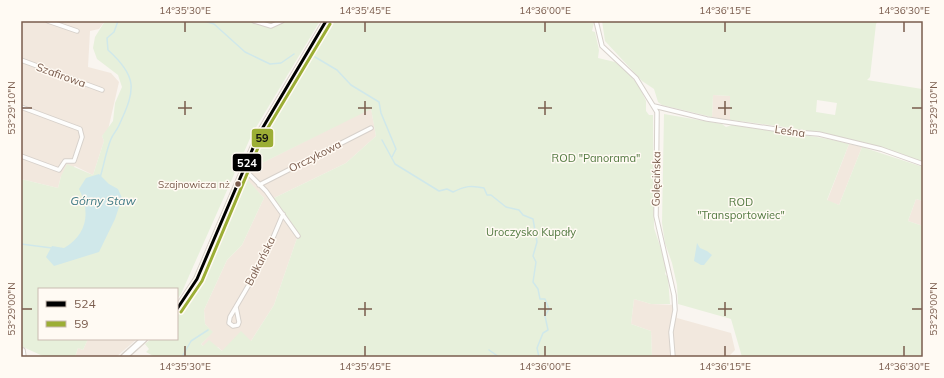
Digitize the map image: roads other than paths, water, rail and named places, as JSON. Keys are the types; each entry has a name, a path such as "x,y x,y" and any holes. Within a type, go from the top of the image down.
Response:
{"street":[{"path":"48,21 77,31"},
{"path":"254,21 271,26 282,21"},
{"path":"178,308 197,279 261,130 326,21"},
{"name":"Golęcińska","path":"596,21 602,46 636,78 654,106 658,120 656,152 656,216 674,295 675,310 671,332 673,357"},
{"name":"Szafirowa","path":"21,60 102,90"},
{"name":"Leśna","path":"654,106 707,119 795,132 819,134 881,149 923,164"},
{"path":"21,107 80,129 82,137 74,161 65,161 59,170 21,156"},
{"name":"Orczykowa","path":"259,185 371,128"},
{"path":"243,171 247,172 266,191 298,236"},
{"name":"Bałkańska","path":"236,307 239,322 238,325 232,326 229,323 229,319 236,307 263,261 282,214"},
{"path":"124,357 143,340"},
{"path":"23,350 24,357"}],"water":[{"name":"Górny Staw","path":"99,174 109,184 118,189 122,198 115,219 99,252 54,266 46,257 52,246 64,248 72,243 78,237 85,222 85,206 79,189 86,178"},
{"path":"697,243 700,248 712,255 704,265 694,261"}],"waterway":[{"path":"100,178 109,144 125,111 131,92 129,76 117,59 108,50 107,38 114,32 118,21"},
{"path":"204,21 214,24 245,52 270,64 281,63 294,54"},
{"path":"315,57 337,70 351,85 379,102 381,113 396,149 392,157"},
{"path":"382,140 395,164 439,191 447,189 453,192 461,188 472,186 484,188 487,195 491,195 506,207 519,210 523,215 533,219 537,242 533,256 536,262 533,282 538,289 540,299 545,299 549,309 545,316 548,330 543,333 537,348 539,357"},
{"path":"21,244 52,248"},
{"path":"182,357 191,341 208,330"},
{"path":"489,350 499,357"}],"place":[{"name":"Szajnowicza nż","path":"238,184"}],"park label":[{"name":"ROD \"Panorama\"","path":"596,158"},
{"name":"ROD \"Transportowiec\"","path":"741,208"},
{"name":"Uroczysko Kupały","path":"531,232"}]}
